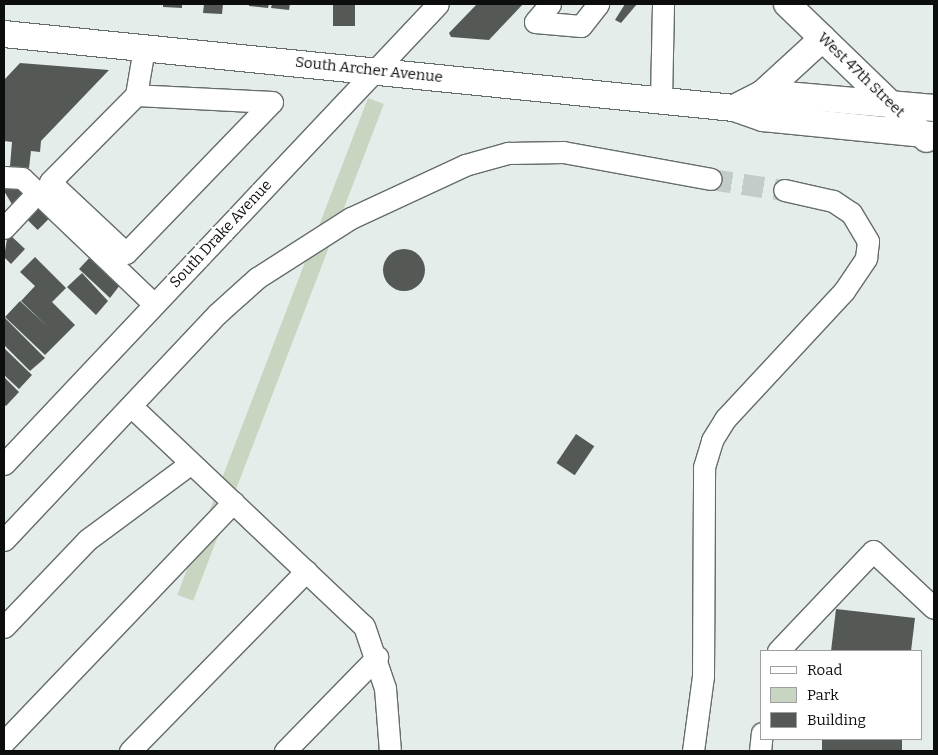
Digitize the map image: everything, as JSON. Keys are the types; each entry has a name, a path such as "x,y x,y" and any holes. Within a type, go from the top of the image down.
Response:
{"main road":[{"name":"West 47th Street","path":"787,4 930,139"},
{"name":"South Archer Avenue","path":"4,34 734,108 763,118 930,139"},
{"path":"734,108 763,93 785,78 823,38"},
{"path":"763,93 934,108"}],"street":[{"name":"South Drake Avenue","path":"4,464 438,4"},
{"path":"550,4 535,22 581,26 598,4"},
{"path":"661,100 663,4"},
{"path":"136,95 272,102 126,253 50,182 136,95 144,48"},
{"path":"4,540 131,406 257,278 351,218 465,165 508,153 563,152 711,179"},
{"path":"4,177 22,178 154,304"},
{"path":"693,751 703,676 704,467 712,440 725,418 844,291 866,258 868,241 851,212 833,201 784,190"},
{"path":"4,228 37,193"},
{"path":"131,406 364,626 377,656 385,688 390,751"},
{"path":"4,627 87,540 191,463"},
{"path":"4,742 233,502"},
{"path":"779,650 873,551 934,608"},
{"path":"130,751 306,570"},
{"path":"285,751 377,656"}],"green space":[{"path":"368,98 384,104 193,601 177,595"}],"building":[{"path":"163,4 182,4 182,8 163,7"},
{"path":"204,4 223,4 222,14 203,13"},
{"path":"249,4 269,4 268,8 249,6"},
{"path":"272,4 290,4 289,10 271,8"},
{"path":"333,4 355,4 355,26 333,26"},
{"path":"477,4 523,4 489,40 451,37 449,33"},
{"path":"625,4 637,4 621,23 615,20"},
{"path":"20,63 109,70 41,141 40,152 31,151 29,168 10,166 12,142 4,141 4,80"},
{"path":"13,181 26,193 13,206 4,191"},
{"path":"37,201 52,216 38,230 23,215"},
{"path":"8,233 25,249 11,264 4,257"},
{"path":"408,249 416,252 422,258 425,270 422,282 416,288 400,291 392,288 386,282 383,266 386,258 392,252"},
{"path":"92,255 120,285 110,298 79,269"},
{"path":"35,257 66,288 52,302 75,325 45,355 5,317 20,301 48,327 21,301 35,286 20,272"},
{"path":"82,273 108,301 96,315 67,287"},
{"path":"5,318 45,358 30,371 4,345"},
{"path":"4,348 32,375 19,389 4,375"},
{"path":"4,377 19,392 6,406 4,404"},
{"path":"576,434 594,446 575,475 556,463"},
{"path":"836,609 915,618 911,650 831,650"},
{"path":"822,740 902,740 902,751 822,751"}],"tunnel":[{"path":"711,179 784,190"}]}
